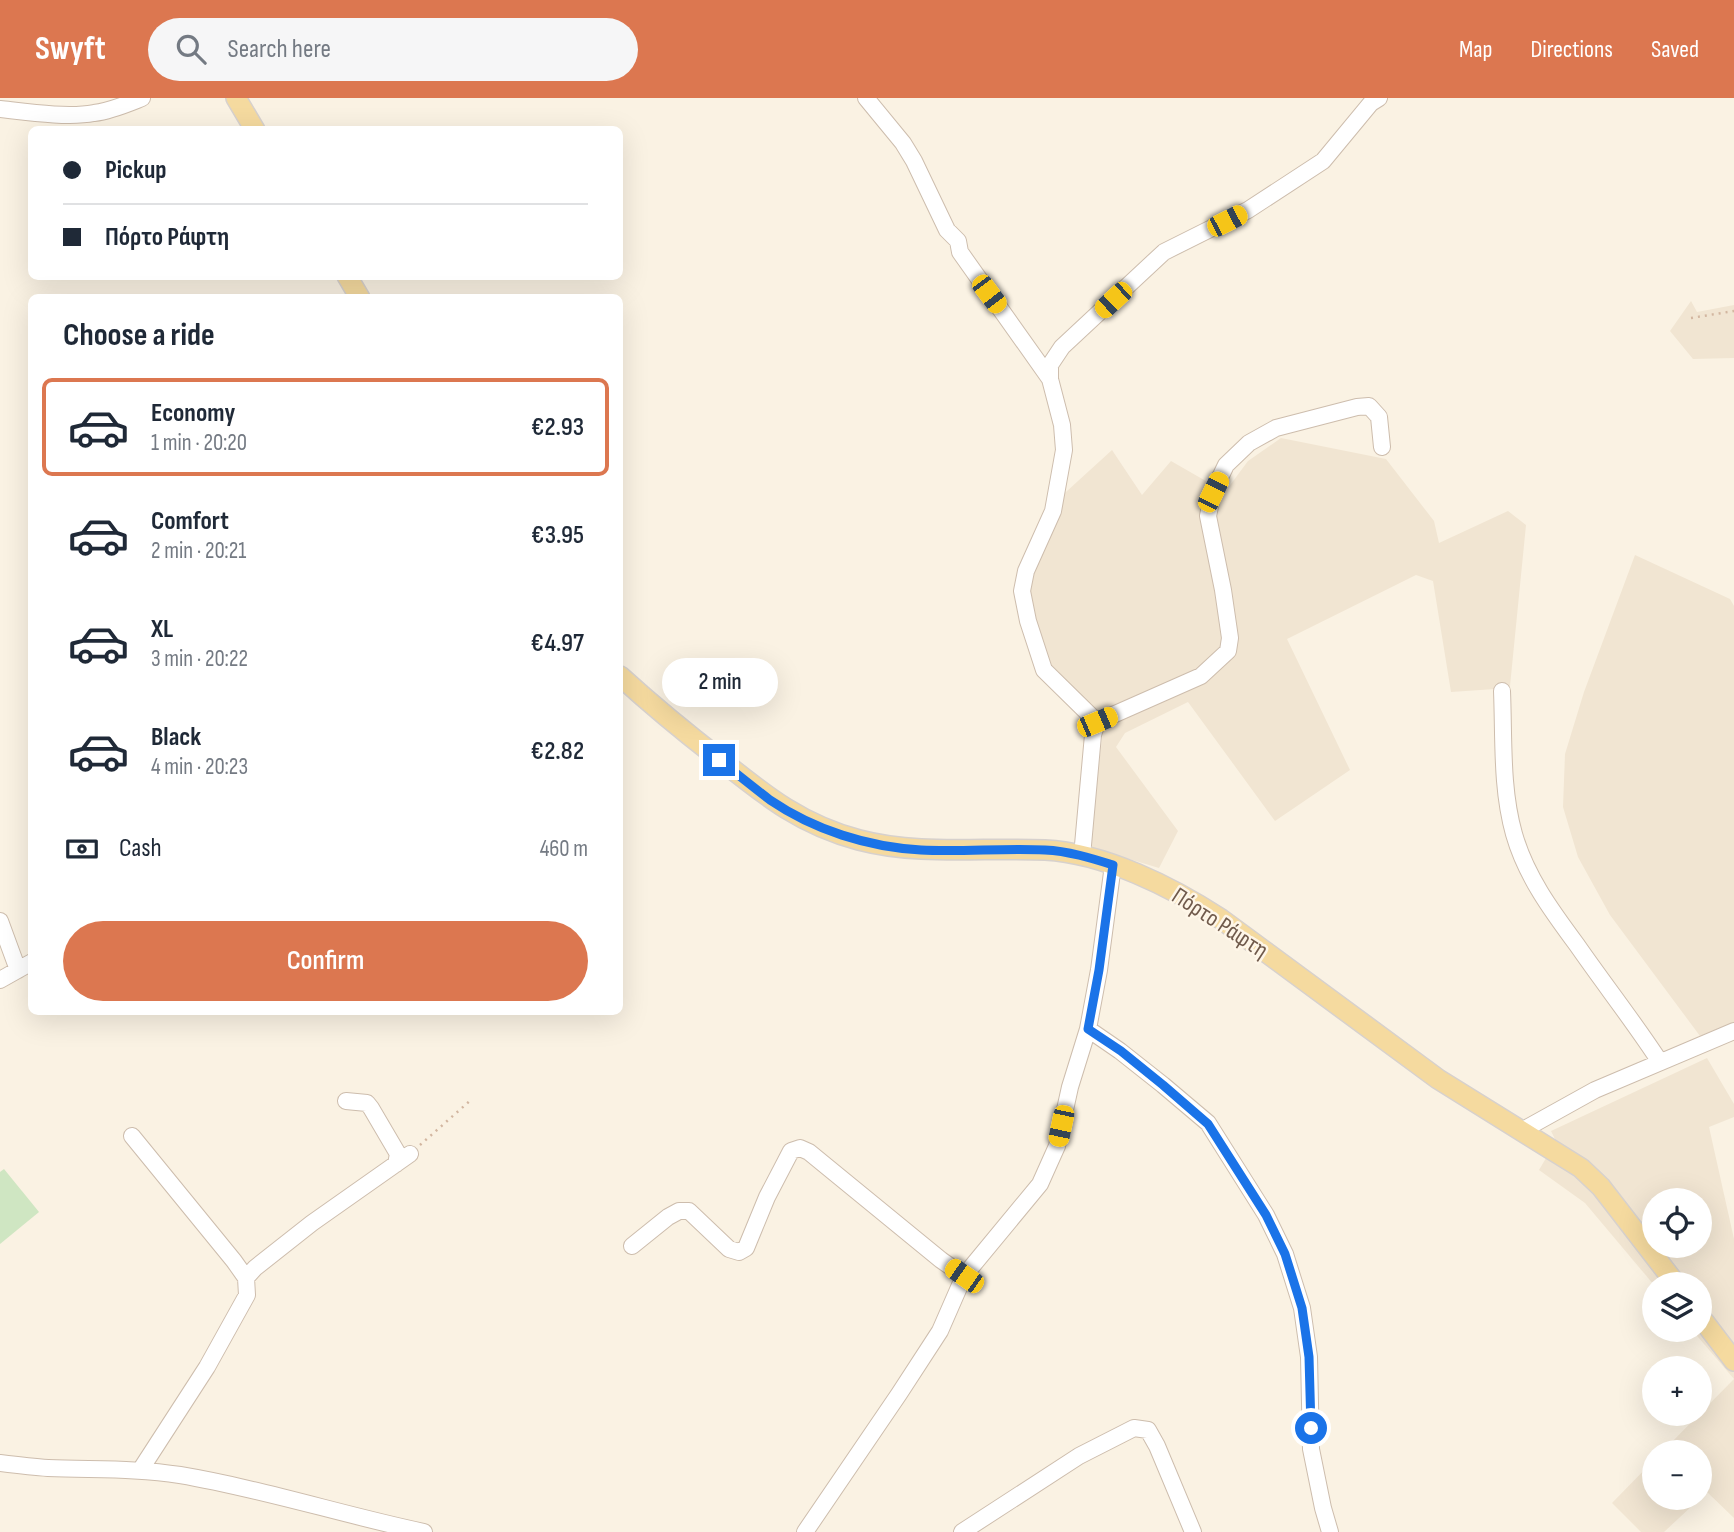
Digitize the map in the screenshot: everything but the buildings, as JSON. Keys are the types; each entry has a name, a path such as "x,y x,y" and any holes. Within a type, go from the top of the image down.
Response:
{"main road":[{"path":"236,98 254,126"},
{"name":"Πόρτο Ράφτη","path":"623,679 672,722 770,800 829,831 860,840 921,850 1047,850 1082,856 1113,865 1167,887 1196,903 1438,1079 1581,1168 1601,1187 1667,1272"},
{"path":"1712,1332 1734,1362"}],"street":[{"path":"0,109 93,114 142,98"},
{"path":"866,98 903,143 947,230 958,241 960,252 1050,379"},
{"path":"1097,722 1044,670 1028,621 1022,591 1026,571 1053,511 1064,450 1062,425 1050,379 1050,366 1062,347 1164,252 1248,210 1322,161 1372,100"},
{"path":"1082,856 1093,735 1097,722 1202,676 1228,651 1230,638 1223,590 1208,516 1213,492 1226,465 1249,443 1276,428 1357,407 1368,406 1379,417 1382,447"},
{"path":"1502,691 1506,794 1511,825 1528,873 1549,907 1660,1062"},
{"path":"813,1529 940,1331 964,1276 1040,1184 1057,1146 1070,1087 1088,1029 1113,865"},
{"path":"0,921 25,966 0,980"},
{"path":"1088,1029 1121,1051 1208,1124 1266,1215 1285,1254 1302,1308 1309,1357 1311,1449 1323,1508 1331,1532"},
{"path":"1523,1130 1595,1090 1734,1031"},
{"path":"246,1278 254,1268 312,1223 403,1159 367,1103 346,1101"},
{"path":"132,1136 234,1261 246,1278 247,1295 206,1367 141,1469"},
{"path":"632,1246 668,1217 679,1211 690,1211 729,1249 739,1252 746,1248 767,1197 791,1151 800,1148 964,1276"},
{"path":"962,1532 1079,1456 1134,1428 1148,1430 1193,1532"},
{"path":"0,1463 48,1468 141,1469 183,1475 424,1532"}],"path":[{"path":"1691,318 1734,311"},
{"path":"403,1159 472,1099"}],"shaded area":[{"path":"1691,301 1697,312 1734,305 1734,358 1693,359 1670,331"},
{"path":"1281,438 1386,459 1434,521 1439,543 1508,511 1526,525 1510,686 1451,692 1433,581 1416,575 1287,639 1350,770 1275,821 1188,702 1125,733 1116,747 1178,831 1159,868 1089,847 1103,731 1037,674 1015,594 1044,512 1112,450 1142,495 1171,461 1225,492 1248,461"},
{"path":"1635,555 1730,599 1734,606 1734,1022 1700,1036 1610,915 1578,857 1563,807 1565,754 1584,692"},
{"path":"1707,1058 1734,1104 1734,1117 1709,1127 1734,1239 1734,1379 1702,1342 1712,1342 1712,1272 1643,1272 1585,1203 1539,1170 1556,1141 1551,1131"},
{"path":"1734,1379 1734,1518 1712,1497 1712,1440 1674,1440 1688,1426 1712,1426 1712,1401"},
{"path":"1642,1472 1642,1510 1688,1510 1664,1532 1641,1532 1612,1503"}],"green space":[{"path":"4,1169 39,1212 0,1244 0,1172"}],"route":[{"path":"719,760 770,800 799,817 829,831 860,840 921,850 1047,850 1113,865 1088,1029 1121,1051 1208,1124 1266,1215 1285,1254 1302,1308 1309,1357 1311,1428"}]}
